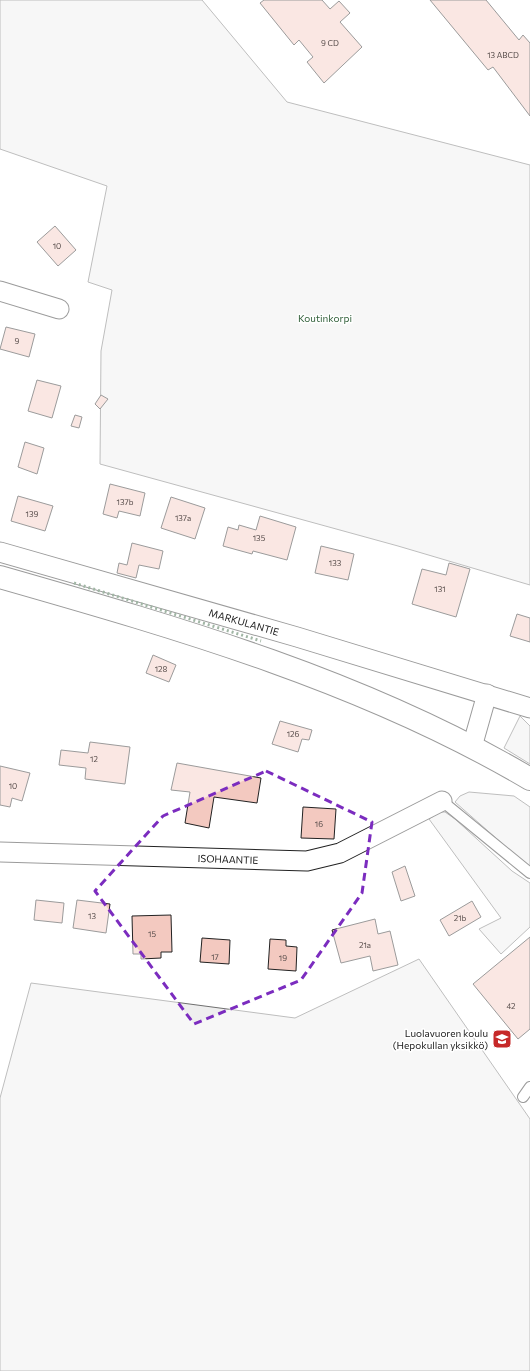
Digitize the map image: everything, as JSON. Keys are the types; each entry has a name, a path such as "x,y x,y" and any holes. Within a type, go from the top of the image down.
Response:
{"main road":[{"path":"0,577 261,656 357,693 421,721 530,779"}],"street":[{"path":"0,291 59,309"},
{"name":"MARKULANTIE","path":"0,552 487,694 530,708"},
{"path":"472,747 487,694"},
{"name":"ISOHAANTIE","path":"0,852 307,861 340,853 442,801"}],"lane":[{"path":"442,801 530,873"},
{"path":"523,1097 530,1087"}],"highlighted area":[{"path":"266,771 372,822 362,893 301,980 194,1024 95,891 163,816"}],"green space":[{"name":"Koutinkorpi","path":"0,0 202,0 287,102 530,165 530,585 398,546 100,464 101,351 112,290 88,282 107,186 0,149"},
{"path":"520,716 530,726 530,764 504,748"},
{"path":"469,792 514,796 530,807 530,868 455,802 460,796"},
{"path":"440,812 445,812 455,819 512,871 530,883 530,927 501,954 479,929 501,918 429,819"},
{"path":"419,959 530,1119 530,1371 0,1371 0,1098 31,983 295,1018"}],"building":[{"path":"264,0 322,0 330,9 339,1 350,13 340,22 362,47 324,83 307,62 313,57 299,40 294,45 260,3"},
{"path":"430,0 486,0 519,40 523,35 530,43 530,116 493,67 488,70"},
{"path":"55,226 76,250 58,266 37,242"},
{"path":"6,327 35,334 29,357 0,349"},
{"path":"37,380 61,386 52,418 28,411"},
{"path":"101,395 108,399 100,409 95,404"},
{"path":"75,415 82,417 79,428 71,426"},
{"path":"25,442 44,448 37,474 18,467"},
{"path":"110,484 145,493 140,516 119,511 117,518 103,514"},
{"path":"18,496 53,506 45,531 11,521"},
{"path":"171,497 205,508 195,539 161,528"},
{"path":"260,516 296,527 287,560 253,551 252,554 223,546 228,527 238,530 239,525 256,530"},
{"path":"132,543 163,551 159,569 139,565 136,578 117,573 119,563 127,565"},
{"path":"321,546 354,554 348,580 315,573"},
{"path":"449,563 470,569 456,617 412,604 422,569 446,575"},
{"path":"517,614 530,618 530,642 510,636"},
{"path":"153,655 176,665 169,682 146,673"},
{"path":"280,721 312,730 309,740 302,739 298,752 272,744"},
{"path":"90,742 130,747 125,784 85,779 86,768 59,765 61,750 88,753"},
{"path":"177,763 261,778 257,803 214,797 209,828 185,823 190,792 171,790"},
{"path":"0,766 30,773 22,801 12,798 10,807 0,805"},
{"path":"303,807 336,809 334,839 301,838"},
{"path":"405,866 415,896 401,901 392,872"},
{"path":"36,900 64,903 62,923 34,920"},
{"path":"77,900 110,904 106,933 73,928"},
{"path":"472,901 481,917 449,936 440,920"},
{"path":"171,915 172,952 161,952 161,958 141,959 141,954 133,954 132,916"},
{"path":"375,919 378,934 390,931 398,965 373,971 370,956 341,963 332,930"},
{"path":"530,937 530,1029 518,1039 473,984"},
{"path":"202,938 230,940 229,964 200,962"},
{"path":"270,939 286,940 286,946 297,947 296,971 268,969"}],"hedge":[{"path":"74,583 261,641"}],"place":[{"name":"Luolavuoren koulu (Hepokullan yksikkö)","path":"502,1039"}]}
